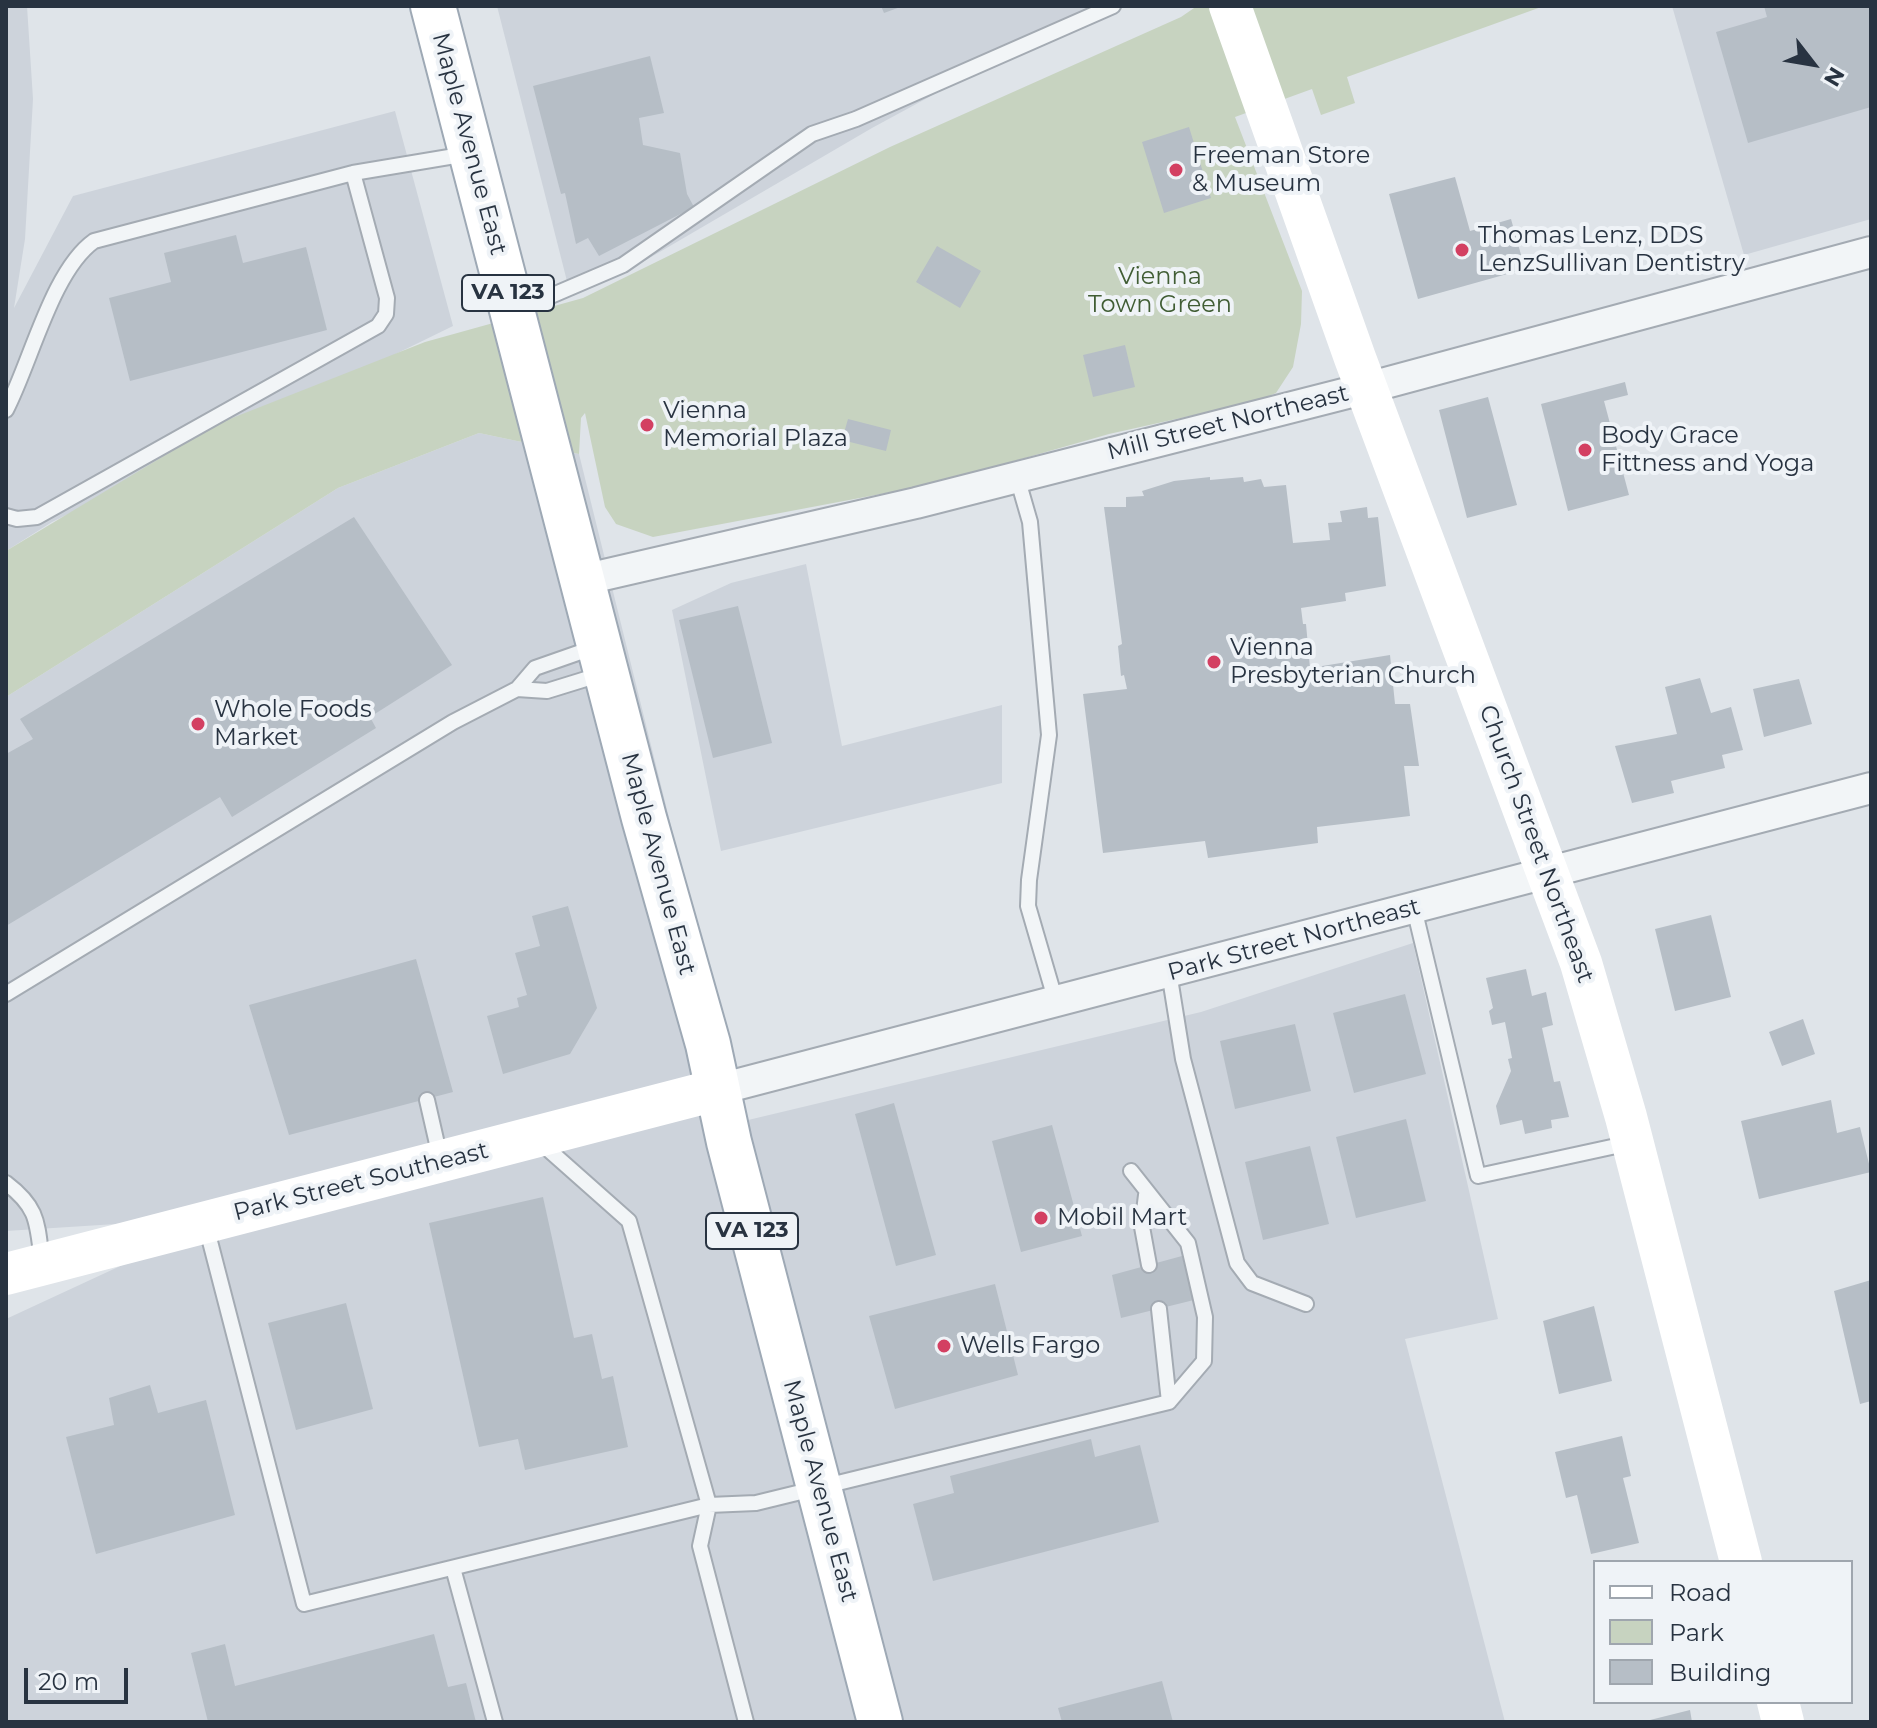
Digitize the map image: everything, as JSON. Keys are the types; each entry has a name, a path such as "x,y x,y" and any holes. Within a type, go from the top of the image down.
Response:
{"main road":[{"name":"Maple Avenue East","path":"433,6 582,580 708,1044 716,1090 880,1722"}],"street":[{"name":"Church Street Northeast","path":"1230,6 1367,388 1581,963 1633,1143 1740,1560"},
{"name":"Mill Street Northeast","path":"582,580 1017,477 1367,388 1871,252"},
{"name":"Park Street Northeast","path":"716,1090 1871,788"},
{"name":"Park Street Southeast","path":"24,1270 716,1090"}],"lane":[{"path":"513,313 623,265 812,134 856,119 1113,6"},
{"path":"6,410 64,275 78,253 94,241 353,173 472,153"},
{"path":"6,516 17,519 37,517 378,326 386,314 387,298 353,173"},
{"path":"1017,477 1030,522 1049,735 1028,906 1056,1002"},
{"path":"6,994 453,722 517,689 535,668 603,659"},
{"path":"517,689 547,691 603,659"},
{"path":"1414,908 1478,1176 1633,1143"},
{"path":"1169,972 1183,1059 1237,1263 1252,1283 1306,1304"},
{"path":"427,1100 441,1161"},
{"path":"535,1138 629,1221 709,1505 700,1546 746,1722"},
{"path":"205,1222 304,1604 709,1505 756,1503 875,1476 1169,1402 1204,1361 1205,1317 1188,1243 1146,1195 1131,1171"},
{"path":"6,1183 29,1200 38,1229 24,1270"},
{"path":"1146,1195 1142,1227 1149,1265"},
{"path":"1159,1309 1169,1402"},
{"path":"453,1568 495,1722"}],"shaded area":[{"path":"6,6 27,6 33,99 25,239 14,308 73,196 395,111 453,326 52,522 6,551"},
{"path":"497,6 1097,6 872,128 622,274 570,293"},
{"path":"1672,6 1871,6 1871,219 1744,255"},
{"path":"479,433 579,454 744,1121 1201,1012 1413,943 1498,1319 1405,1339 1505,1722 6,1722 6,1319 226,1217 6,1231 6,697 338,488"},
{"path":"806,564 842,746 1002,705 1002,783 721,851 672,610 731,583"}],"green space":[{"name":"Vienna Town Green","path":"1197,6 1544,6 1347,77 1355,103 1321,115 1312,89 1235,117 1302,291 1301,324 1293,367 1276,393 1257,401 1109,434 934,484 653,537 616,524 605,507 585,413 581,418 579,454 479,433 338,488 6,697 6,551 217,424 425,342 583,298 890,147 1181,17"}],"building":[{"path":"881,6 903,6 884,13"},
{"path":"1764,6 1871,6 1871,107 1748,143 1716,32 1767,17"},
{"path":"650,56 664,113 639,118 643,145 680,153 687,194 694,207 599,256 588,238 576,244 565,193 561,194 533,86"},
{"name":"Freeman Store & Museum","path":"1189,127 1211,198 1164,213 1142,142"},
{"name":"Thomas Lenz, DDS LenzSullivan Dentistry","path":"1455,177 1470,231 1511,219 1525,269 1418,299 1389,194"},
{"path":"236,235 243,263 306,247 327,330 130,381 109,298 171,282 164,253"},
{"path":"937,246 981,271 960,308 916,282"},
{"path":"1125,345 1135,387 1093,397 1083,355"},
{"name":"Body Grace Fittness and Yoga","path":"1625,382 1628,395 1604,401 1629,495 1568,511 1541,404"},
{"path":"1488,397 1517,505 1467,518 1439,410"},
{"path":"848,419 891,430 886,451 842,440"},
{"name":"Vienna Presbyterian Church","path":"1210,477 1210,480 1243,477 1244,482 1261,479 1264,487 1286,485 1293,543 1330,540 1328,523 1342,522 1340,511 1367,507 1368,518 1378,517 1386,586 1345,593 1346,601 1301,608 1303,624 1306,624 1310,668 1390,655 1395,704 1410,704 1419,766 1404,766 1410,816 1317,827 1318,843 1208,858 1205,841 1103,853 1083,694 1127,689 1124,675 1121,676 1118,646 1122,644 1104,507 1126,507 1126,497 1144,496 1142,491 1174,481"},
{"name":"Whole Foods Market","path":"354,517 452,665 370,717 376,728 232,817 220,797 6,926 6,754 33,739 20,719"},
{"path":"738,606 772,743 713,758 679,620"},
{"path":"1700,678 1711,713 1731,707 1743,750 1722,755 1725,768 1671,781 1674,793 1632,803 1615,746 1677,734 1665,687"},
{"path":"1799,679 1812,724 1764,737 1753,689"},
{"path":"568,906 597,1008 570,1054 503,1074 487,1016 519,1007 517,998 527,995 515,953 540,946 532,916"},
{"path":"1711,915 1731,997 1675,1011 1655,929"},
{"path":"416,959 453,1092 289,1135 249,1005"},
{"path":"1526,969 1532,996 1546,992 1553,1025 1542,1028 1554,1082 1560,1081 1569,1117 1551,1120 1552,1128 1525,1134 1522,1120 1500,1125 1496,1106 1511,1071 1508,1059 1512,1058 1505,1022 1492,1025 1489,1011 1493,1008 1486,978"},
{"path":"1405,994 1426,1074 1354,1093 1333,1013"},
{"path":"1803,1019 1815,1054 1782,1066 1769,1032"},
{"path":"1295,1024 1311,1091 1235,1109 1220,1041"},
{"path":"1831,1100 1837,1133 1860,1127 1871,1172 1759,1199 1741,1121"},
{"path":"894,1103 936,1255 896,1266 855,1114"},
{"path":"1406,1119 1426,1201 1356,1218 1336,1137"},
{"path":"1052,1125 1082,1236 1021,1252 992,1141"},
{"path":"1310,1146 1329,1224 1263,1240 1245,1162"},
{"path":"543,1197 574,1338 592,1334 602,1379 613,1376 628,1447 525,1470 518,1439 479,1447 429,1223"},
{"path":"1182,1256 1194,1300 1121,1318 1112,1275"},
{"path":"1871,1280 1871,1401 1860,1404 1834,1291"},
{"name":"Wells Fargo","path":"995,1284 1018,1375 895,1409 869,1316"},
{"path":"346,1303 373,1409 296,1430 268,1323"},
{"path":"1594,1306 1612,1381 1559,1394 1543,1321"},
{"path":"150,1385 158,1413 206,1400 235,1515 96,1554 66,1437 114,1425 109,1398"},
{"path":"1622,1436 1631,1476 1623,1478 1639,1543 1591,1554 1577,1495 1566,1498 1555,1452"},
{"path":"1091,1439 1095,1457 1140,1445 1159,1522 933,1581 913,1504 954,1493 950,1476"},
{"path":"434,1634 448,1687 466,1683 476,1722 208,1722 191,1653 225,1644 235,1686"},
{"path":"1162,1681 1173,1722 1062,1722 1058,1708"},
{"path":"1690,1710 1692,1722 1646,1722 1646,1721"}],"place":[{"name":"Freeman Store & Museum","path":"1176,170"},
{"name":"Thomas Lenz, DDS LenzSullivan Dentistry","path":"1462,250"},
{"name":"Vienna Memorial Plaza","path":"647,425"},
{"name":"Body Grace Fittness and Yoga","path":"1585,450"},
{"name":"Vienna Presbyterian Church","path":"1214,662"},
{"name":"Whole Foods Market","path":"198,724"},
{"name":"Mobil Mart","path":"1041,1218"},
{"name":"Wells Fargo","path":"944,1346"}]}
